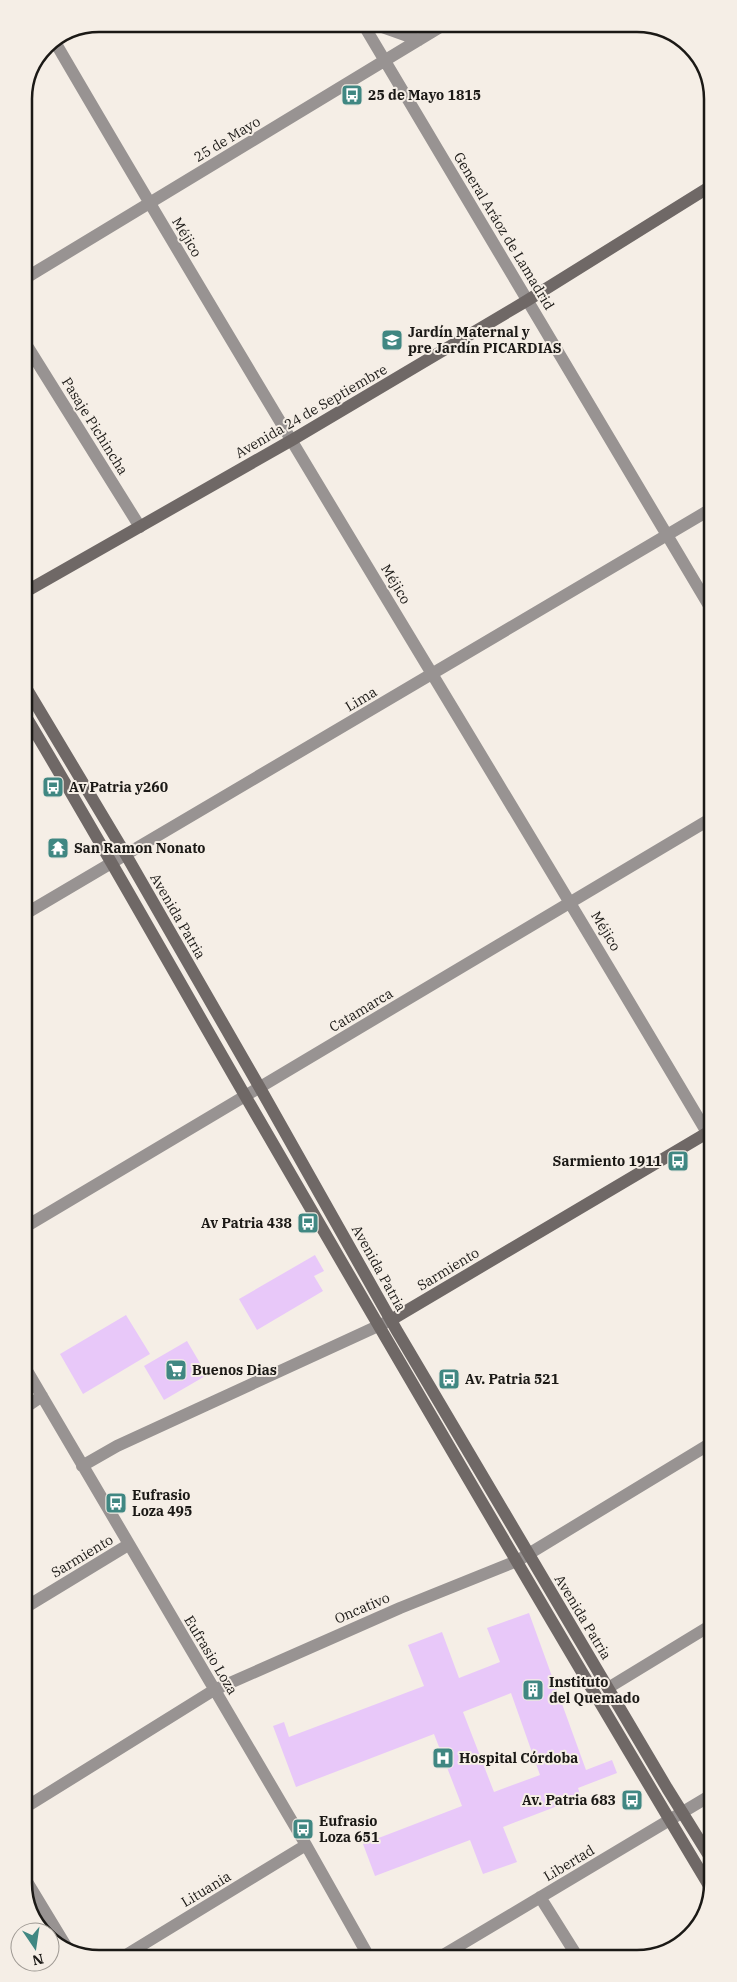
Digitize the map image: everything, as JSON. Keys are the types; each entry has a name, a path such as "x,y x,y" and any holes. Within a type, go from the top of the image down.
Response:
{"main road":[{"name":"Avenida 24 de Septiembre","path":"33,588 292,440 528,300 704,190"},
{"name":"Avenida Patria","path":"33,699 126,855 260,1088 385,1323 517,1561 704,1877"},
{"name":"Avenida Patria","path":"33,728 113,863 246,1097 529,1553 704,1846"},
{"name":"Sarmiento","path":"385,1323 704,1139"}],"street":[{"name":"General Aráoz de Lamadrid","path":"368,32 704,597"},
{"path":"398,33 419,40"},
{"name":"25 de Mayo","path":"33,274 431,33"},
{"name":"Méjico","path":"58,47 149,204 704,1123"},
{"name":"Pasaje Pichincha","path":"33,355 140,527"},
{"name":"Lima","path":"33,910 704,513"},
{"name":"Catamarca","path":"32,1223 704,823"},
{"name":"Sarmiento","path":"82,1466 117,1446 385,1323"},
{"name":"Eufrasio Loza","path":"32,1380 306,1845 365,1949"},
{"path":"32,1402 42,1396"},
{"name":"Oncativo","path":"32,1803 214,1690 400,1608 517,1561 704,1447"},
{"name":"Sarmiento","path":"32,1603 128,1545"},
{"path":"608,1688 704,1629"},
{"name":"Libertad","path":"451,1950 704,1800"},
{"name":"Lituania","path":"136,1949 306,1845"},
{"path":"33,1892 61,1937"},
{"path":"540,1897 573,1950"}],"building":[{"path":"315,1255 324,1271 314,1276 323,1291 257,1330 239,1299"},
{"path":"126,1315 150,1354 83,1394 60,1354"},
{"name":"Buenos Dias","path":"187,1341 207,1375 164,1400 144,1366"},
{"path":"529,1613 586,1770 612,1760 617,1773 578,1788 581,1797 503,1827 517,1862 483,1874 470,1840 375,1876 363,1844 462,1806 434,1734 296,1787 273,1726 284,1722 289,1737 424,1686 408,1645 442,1632 459,1678 500,1662 487,1628","holes":["511,1693 540,1775 494,1792 463,1712"]}],"place":[{"name":"25 de Mayo 1815","path":"352,95"},
{"name":"Jardín Maternal y pre Jardín PICARDIAS","path":"392,340"},
{"name":"Av Patria y260","path":"53,787"},
{"name":"San Ramon Nonato","path":"58,848"},
{"name":"Sarmiento 1911","path":"678,1161"},
{"name":"Av Patria 438","path":"308,1223"},
{"name":"Buenos Dias","path":"176,1370"},
{"name":"Av. Patria 521","path":"449,1379"},
{"name":"Eufrasio Loza 495","path":"116,1503"},
{"name":"Instituto del Quemado","path":"533,1690"},
{"name":"Hospital Córdoba","path":"443,1758"},
{"name":"Av. Patria 683","path":"632,1800"},
{"name":"Eufrasio Loza 651","path":"303,1829"}]}
